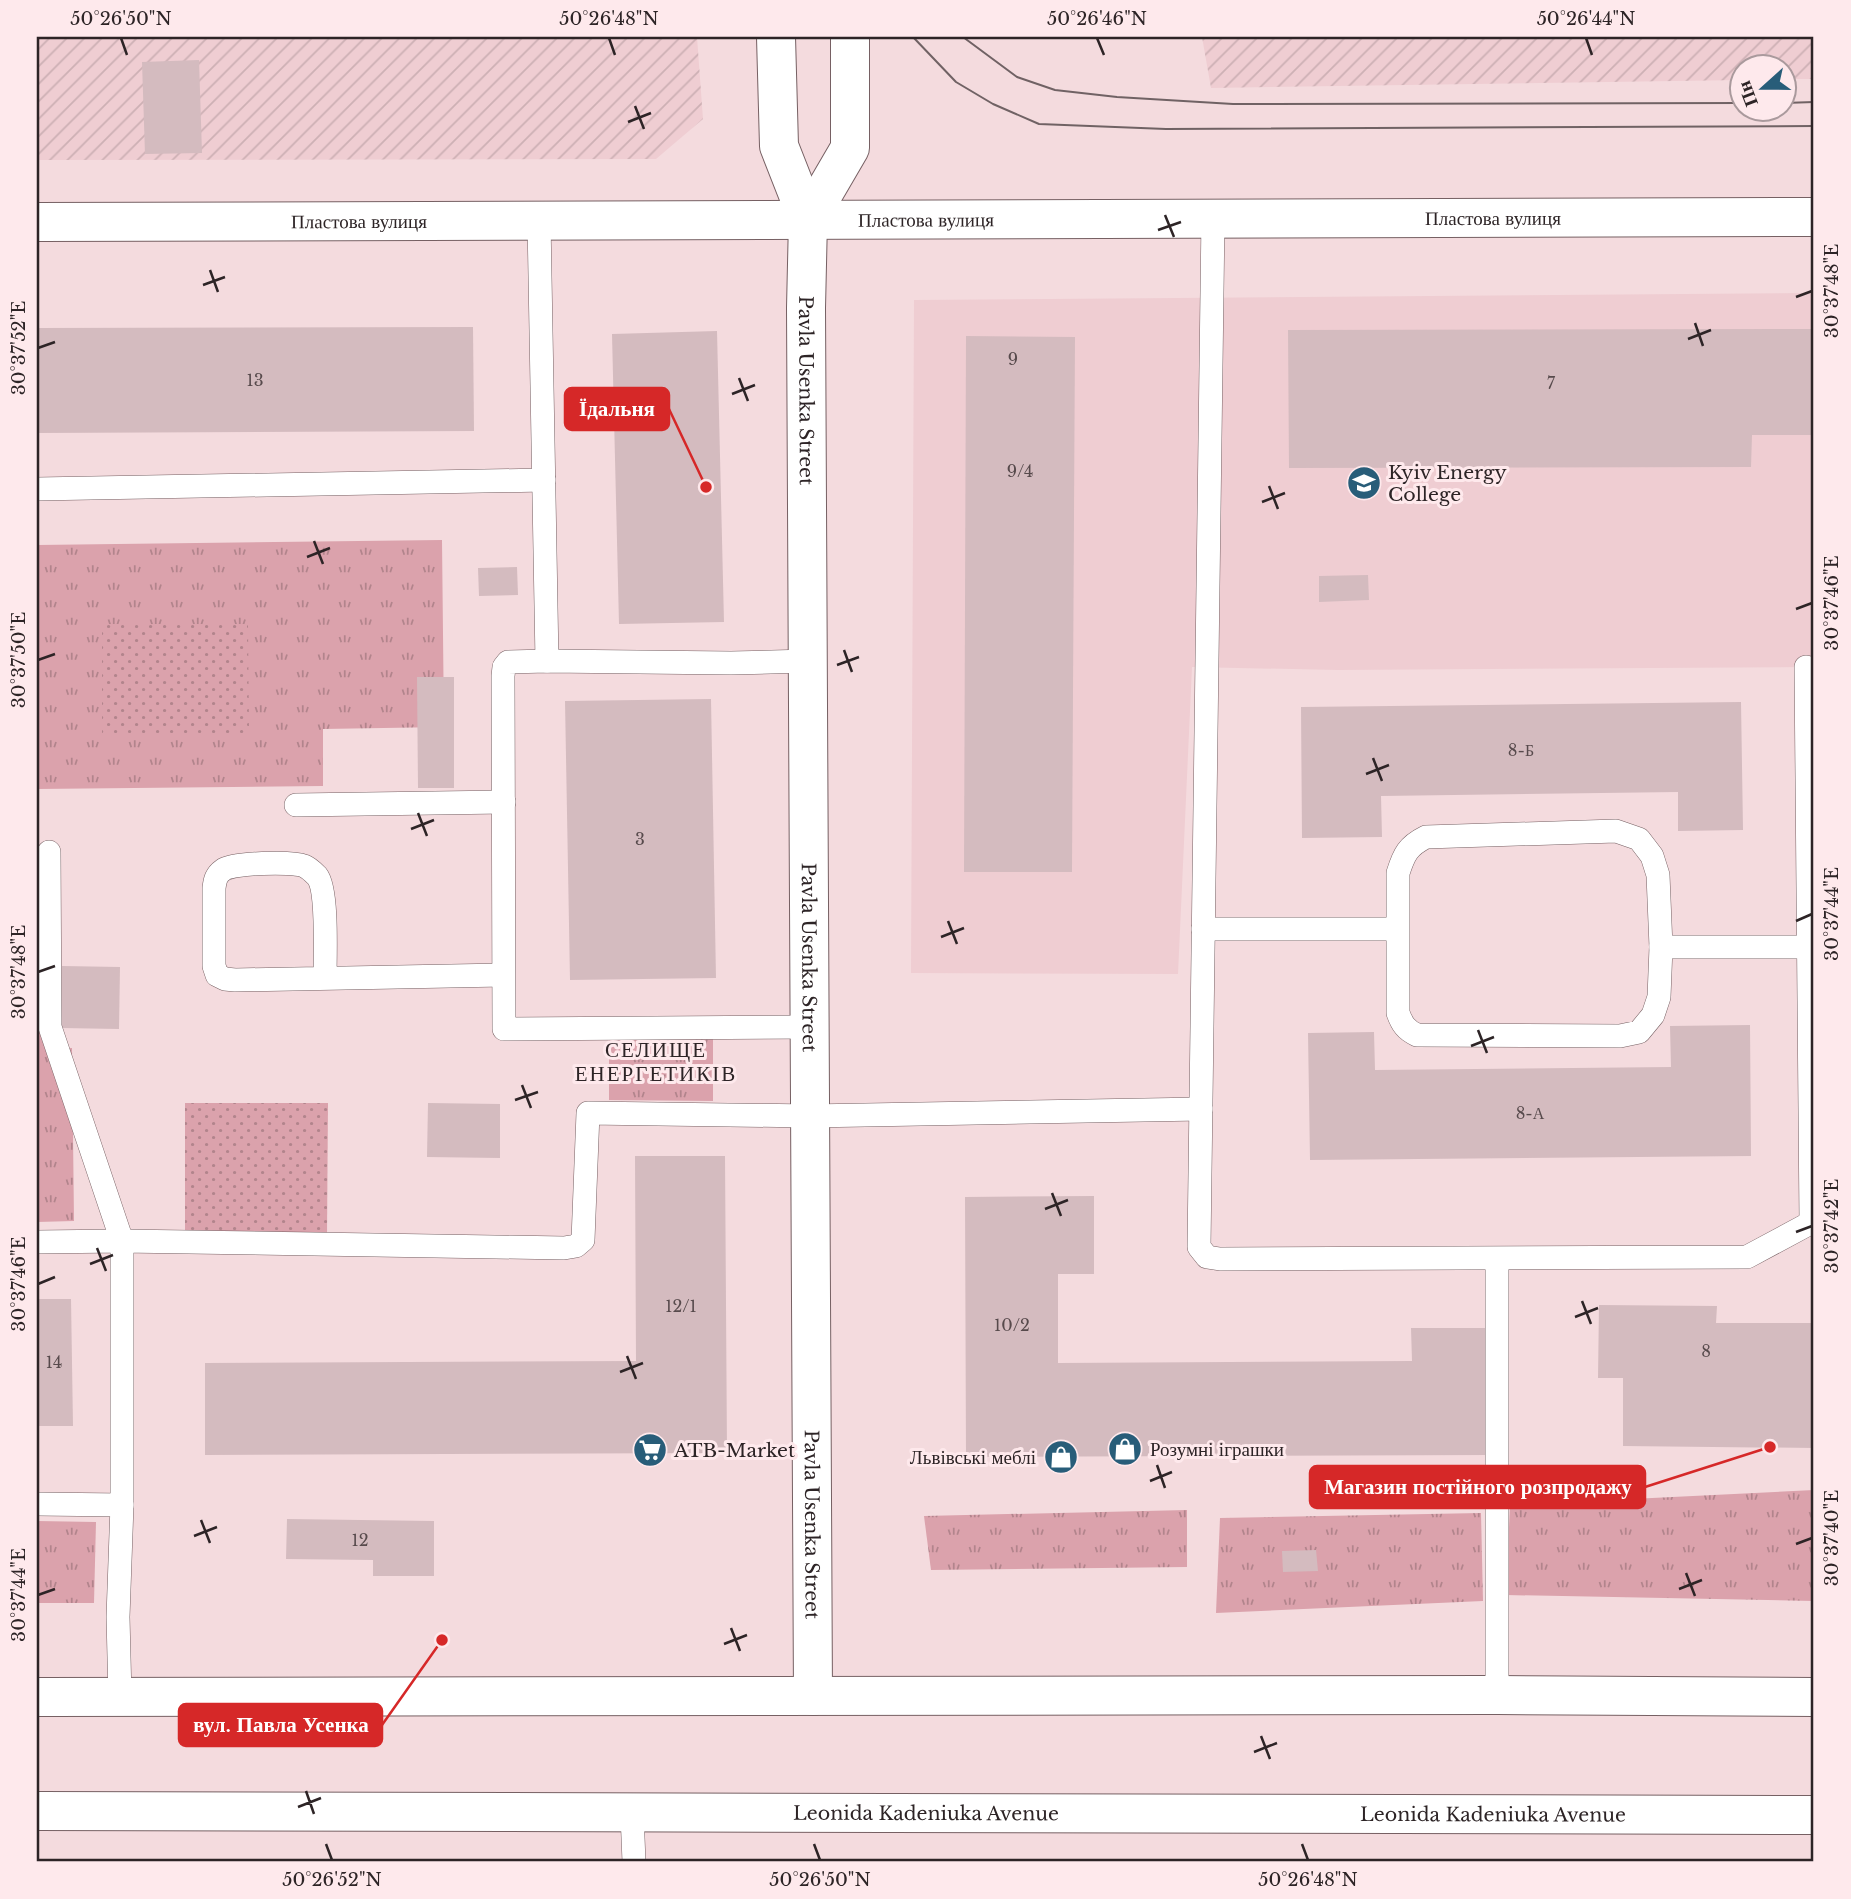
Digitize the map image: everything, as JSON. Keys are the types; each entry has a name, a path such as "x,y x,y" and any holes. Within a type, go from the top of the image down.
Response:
{"main road":[{"name":"Pavla Usenka Street","path":"776,37 779,146 808,220 806,321 813,1696"},
{"name":"Pavla Usenka Street","path":"808,220 850,148 850,37"},
{"name":"Пластова вулиця","path":"37,222 1814,217"},
{"path":"37,1697 1814,1697"},
{"name":"Leonida Kadeniuka Avenue","path":"37,1811 1814,1815"}],"lane":[{"path":"1213,219 1198,1233 1199,1247 1207,1257 1747,1258 1813,1222 1806,667"},
{"path":"539,221 547,661"},
{"path":"37,489 544,480"},
{"path":"808,661 508,662 504,667 503,975 504,1029 810,1027"},
{"path":"296,805 504,802"},
{"path":"1616,831 1639,839 1652,856 1658,875 1661,947 1659,997 1653,1015 1639,1032 1620,1036 1417,1035 1408,1031 1398,1013 1397,929 1398,873 1402,858 1412,844 1426,837 1616,831"},
{"path":"49,852 50,1027 122,1241 122,1505 118,1617 120,1697"},
{"path":"325,978 323,895 318,877 303,866 282,864 234,865 216,876 214,966 217,975 225,979 234,980 503,975"},
{"path":"1203,929 1397,929"},
{"path":"1661,947 1808,947"},
{"path":"37,1242 564,1248 576,1246 583,1240 588,1113 810,1116 1201,1109"},
{"path":"1497,1259 1497,1695"},
{"path":"37,1504 122,1505"},
{"path":"632,1812 634,1862"}],"shaded area":[{"path":"37,37 697,37 703,119 656,159 37,160"},
{"path":"1202,37 1814,37 1814,79 1798,79 1798,52 1728,52 1728,80 1211,88"},
{"name":"Kyiv Energy College","path":"1814,293 1814,667 1338,670 1192,667 1178,974 911,973 914,300"}],"green space":[{"path":"442,540 444,727 323,729 323,786 37,789 37,545"},
{"path":"102,624 248,624 249,735 102,735"},
{"path":"37,958 45,958 46,1048 72,1048 74,1221 37,1222"},
{"path":"609,1039 713,1039 713,1101 609,1100"},
{"path":"185,1103 328,1103 327,1235 185,1235"},
{"path":"1814,1490 1814,1601 1506,1595 1510,1505"},
{"path":"1187,1510 1187,1567 931,1570 924,1516"},
{"path":"1481,1513 1483,1601 1216,1613 1220,1518"},
{"path":"37,1521 96,1522 94,1603 37,1603"}],"building":[{"path":"199,60 202,153 145,154 142,62"},
{"path":"473,327 474,431 37,433 37,328"},
{"path":"1814,329 1814,435 1752,435 1751,467 1289,468 1288,330"},
{"path":"717,331 724,622 619,624 612,334"},
{"path":"966,336 1075,337 1072,872 964,872"},
{"path":"517,567 518,595 479,596 478,568"},
{"path":"1368,575 1369,600 1319,602 1319,576"},
{"path":"417,677 454,677 454,788 418,788"},
{"path":"711,699 716,978 570,980 565,701"},
{"path":"1741,702 1743,830 1678,831 1678,792 1381,796 1382,837 1302,838 1301,707"},
{"path":"62,966 120,967 119,1029 61,1028"},
{"path":"1750,1025 1751,1156 1310,1160 1308,1033 1374,1032 1375,1070 1671,1067 1670,1026"},
{"path":"428,1103 500,1104 500,1158 427,1157"},
{"path":"635,1156 725,1156 727,1453 205,1455 205,1363 636,1361"},
{"path":"1094,1196 1094,1274 1058,1274 1058,1363 1412,1361 1411,1328 1489,1328 1490,1455 966,1457 965,1197"},
{"path":"37,1299 71,1299 73,1426 37,1426"},
{"path":"1599,1305 1717,1306 1716,1323 1814,1323 1814,1448 1623,1446 1623,1378 1598,1378"},
{"path":"287,1519 434,1521 434,1576 373,1576 373,1560 286,1559"},
{"path":"1316,1550 1318,1571 1283,1572 1282,1551"}],"tram line":[{"path":"913,37 956,82 993,104 1039,124 1166,129 1814,126"},
{"path":"963,37 1017,77 1055,90 1117,97 1233,104 1728,103"},
{"path":"1798,103 1814,102"}],"place":[{"name":"Kyiv Energy College","path":"1364,483"},
{"name":"Їдальня","path":"706,487"},
{"name":"Магазин постійного розпродажу","path":"1770,1447"},
{"name":"Розумні іграшки","path":"1125,1449"},
{"name":"ATB-Market","path":"650,1450"},
{"name":"Львівські меблі","path":"1061,1457"},
{"name":"вул. Павла Усенка","path":"442,1640"}],"district":[{"name":"СЕЛИЩЕ ЕНЕРГЕТИКІВ","path":"656,1062"}]}
